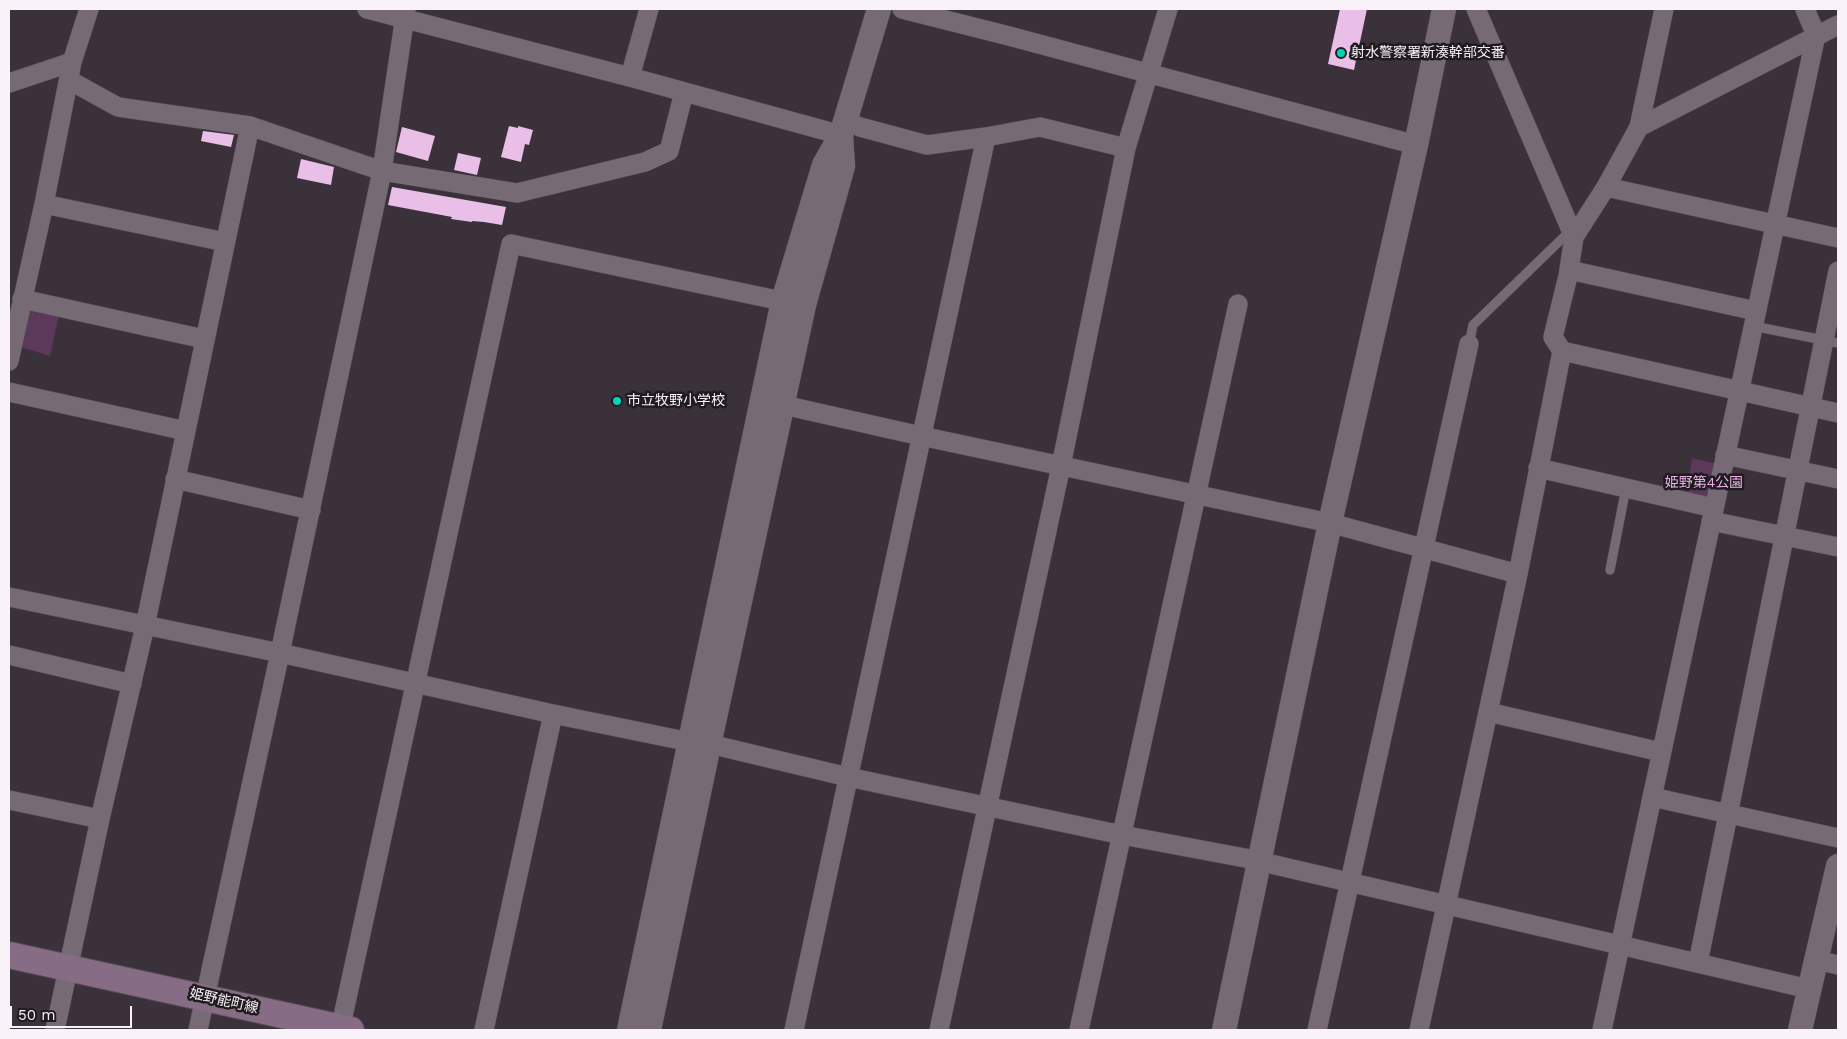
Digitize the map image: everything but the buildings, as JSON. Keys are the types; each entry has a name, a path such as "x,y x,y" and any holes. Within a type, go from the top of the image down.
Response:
{"main road":[{"name":"姫野能町線","path":"9,955 344,1029"}],"street":[{"path":"9,362 44,204 70,71 89,9"},
{"path":"367,9 405,14 684,92 843,128 860,127 927,145 1040,127 1126,148"},
{"path":"630,77 649,9"},
{"path":"649,1030 700,743 824,165 843,128 879,9"},
{"path":"902,9 1416,145"},
{"path":"939,1030 1061,466 1126,148 1168,9"},
{"path":"1224,1030 1330,523 1416,145 1444,9"},
{"path":"1476,9 1572,233 1569,270 1553,337 1562,351 1838,413"},
{"path":"1602,1030 1816,36 1805,9"},
{"path":"1572,233 1606,187 1639,128 1668,11"},
{"path":"198,1030 382,171 405,14"},
{"path":"1639,128 1838,25"},
{"path":"9,83 70,71 118,106 250,126 382,171 518,193 645,162 669,151 684,92"},
{"path":"55,1030 100,819 145,626 250,126"},
{"path":"794,1030 986,137"},
{"path":"1606,187 1838,238"},
{"path":"44,204 225,242"},
{"path":"344,1029 415,684 511,244 794,303"},
{"path":"1569,270 1755,318"},
{"path":"1698,963 1811,407 1831,341 1838,271"},
{"path":"22,299 204,339"},
{"path":"1079,1030 1238,304"},
{"path":"1317,1030 1469,344"},
{"path":"1419,1030 1518,574 1562,351"},
{"path":"9,392 186,431"},
{"path":"772,403 1330,523 1518,574"},
{"path":"1725,456 1838,479"},
{"path":"1538,468 1626,488 1784,536 1838,547"},
{"path":"175,479 310,510"},
{"path":"9,597 280,653 553,714 700,743 848,777 1122,835 1260,861 1809,989"},
{"path":"9,655 132,684"},
{"path":"1488,712 1661,752"},
{"path":"484,1030 553,714"},
{"path":"629,1030 700,743"},
{"path":"1652,797 1838,838"},
{"path":"9,800 100,819"},
{"path":"1800,1030 1809,989 1827,963 1838,866"}],"lane":[{"path":"1469,344 1473,325 1572,233"},
{"path":"1755,318 1831,341"},
{"path":"1610,570 1626,488"}],"green space":[{"path":"28,304 60,310 50,356 18,346"},
{"name":"姫野第4公園","path":"1692,458 1723,465 1714,508 1686,501"}],"place":[{"name":"射水警察署新湊幹部交番","path":"1341,53"},
{"name":"市立牧野小学校","path":"617,401"}]}
